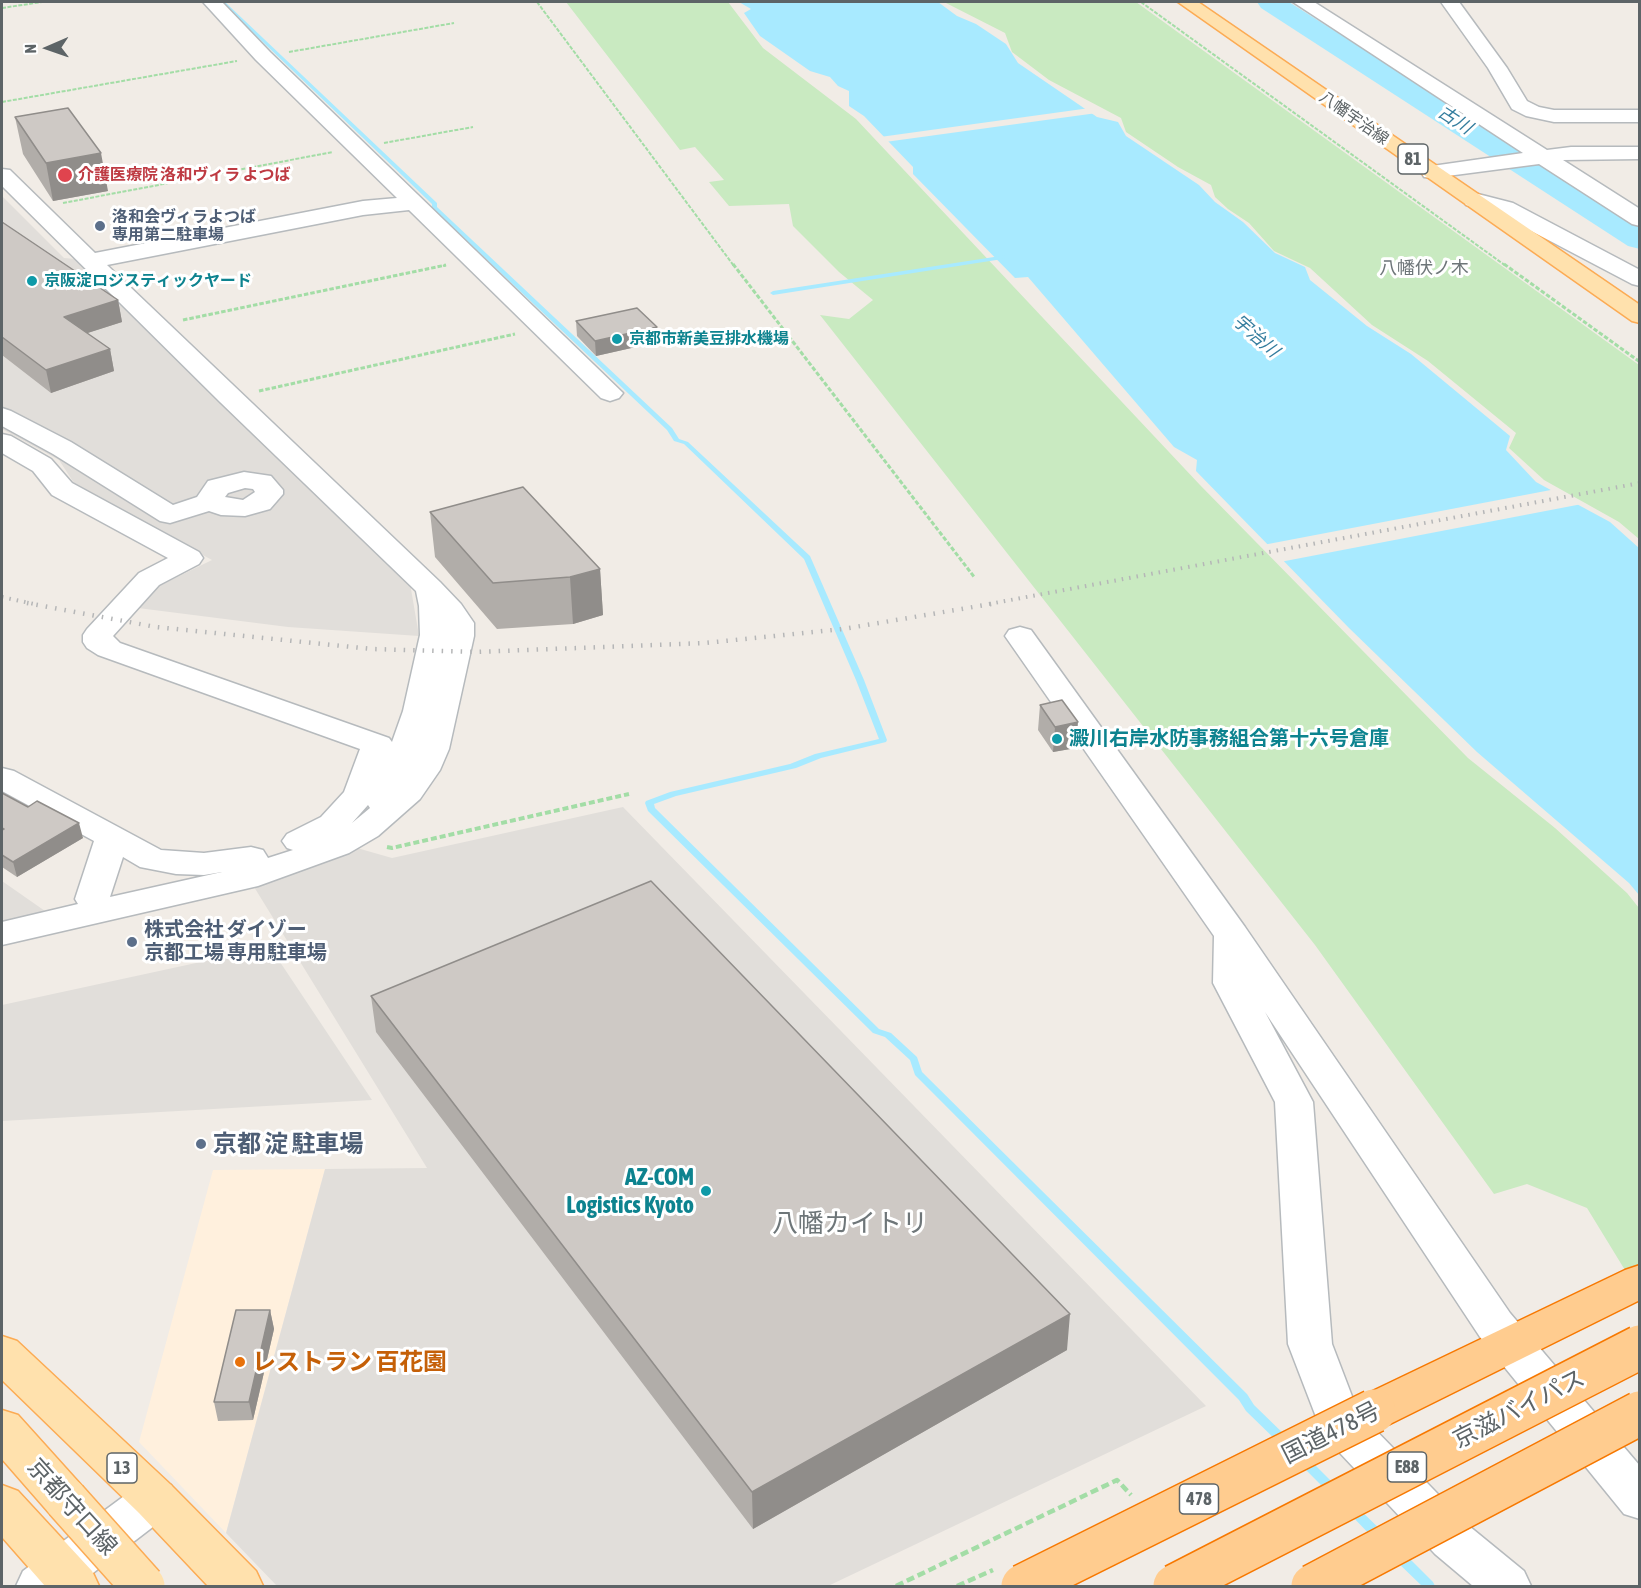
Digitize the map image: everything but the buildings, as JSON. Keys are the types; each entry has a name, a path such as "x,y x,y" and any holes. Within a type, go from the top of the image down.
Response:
{"highway":[{"name":"国道478号","path":"1023,1587 1640,1281"},
{"name":"京滋バイパス","path":"1175,1587 1640,1347"},
{"path":"1313,1587 1640,1413"}],"main road":[{"name":"八幡宇治線","path":"1187,2 1640,316"},
{"name":"13","path":"2,1353 155,1499 238,1587"},
{"name":"京都守口線","path":"2,1428 144,1587"},
{"path":"2,1505 59,1581"}],"street":[{"path":"212,2 263,57 610,393"},
{"path":"1302,2 1640,219"},
{"path":"1450,2 1497,68 1519,105 1533,112 1554,116 1640,116"},
{"path":"1432,172 1571,153 1640,153"},
{"path":"2,175 229,397 430,588 451,610 459,623 459,636 433,749 424,770 408,792 357,834 337,846 246,878 2,933"},
{"path":"1614,203 1605,183 1626,175"},
{"path":"1474,200 1505,208 1640,279"},
{"path":"90,261 363,208 412,202"},
{"path":"2,416 62,448 170,515 212,501 211,496 218,487 244,480 266,486 269,494 266,499 324,485"},
{"path":"2,442 42,465 62,489 189,558 149,579 98,635 98,642 109,649 378,745 359,795 333,824 297,842 250,858 204,864 152,859 2,778"},
{"path":"1020,636 1232,935 1495,1325 1640,1500"},
{"path":"92,899 112,837"},
{"path":"1232,935 1231,984 1294,1102 1310,1344 1339,1422 1452,1540 1507,1587"},
{"path":"59,1581 155,1499"}],"path":[{"path":"2,8 42,2"},
{"path":"537,2 726,256 975,578"},
{"path":"1140,2 1640,362"},
{"path":"2,102 454,23"},
{"path":"36,208 473,127"},
{"path":"156,326 473,259"},
{"path":"229,397 542,328"},
{"path":"357,834 392,848 629,794"},
{"path":"896,1587 1118,1480 1137,1502"}],"shaded area":[{"path":"2,196 64,258 76,259 410,583 419,636 288,627 138,608 159,586 212,560 76,486 59,460 2,429"},
{"path":"623,807 1206,1406 828,1586 277,1586 226,1533 325,1169 427,1168 251,882 357,848 392,858"},
{"path":"2,881 45,911 2,921"},
{"path":"270,947 372,1100 2,1121 2,1005"},
{"path":"325,1169 226,1533 139,1442 213,1170"}],"green space":[{"path":"566,2 728,2 763,48 856,119 1200,485 1468,758 1555,828 1627,893 1639,908 1639,1293 1587,1208 1527,1184 1494,1194 1315,945 820,315 849,319 873,300 839,272 793,226 789,204 729,206 709,182 724,180 695,147 680,150"},
{"path":"944,2 1136,2 1639,365 1639,539 1619,522 1544,480 1509,448 1516,433 1428,361 1372,325 1310,268 1274,251 1249,223 1215,197 1211,185 1178,167 1126,132 1121,118 1049,80 1012,52 1005,33"}],"water":[{"name":"宇治川","path":"739,2 938,2 957,16 976,24 1006,44 1018,63 1097,117 1118,122 1126,136 1199,185 1215,202 1243,222 1275,253 1305,267 1310,280 1367,326 1411,354 1510,436 1506,450 1536,482 1610,522 1639,548 1639,895 1629,883 1477,752 1349,628 1196,471 1197,460 1174,447 1028,277 1015,278 913,174 913,167 864,116 849,106 849,91 838,86 830,77 810,71 760,36 744,13 751,9"}],"pier":[{"path":"1090,108 1097,113 885,142 880,137"},
{"path":"1556,489 1582,504 1280,562 1263,545"}],"waterway":[{"path":"223,2 435,204 434,207 670,429 676,440 686,443 807,558 860,680 883,740 818,756 793,766 673,794 649,803 651,809 876,1031 888,1035 914,1059 918,1073 1243,1397 1250,1408 1285,1442"},
{"name":"古川","path":"1271,2 1640,239"},
{"path":"773,293 1007,257"},
{"path":"1303,1460 1334,1491"},
{"path":"1352,1509 1381,1538"},
{"path":"1398,1555 1429,1586"}],"railway":[{"path":"989,604 1640,483"},
{"path":"2,597 34,604"},
{"path":"27,603 156,627 372,649 476,652 705,643 843,629 997,603"}],"place":[{"name":"介護医療院 洛和ヴィラ よつば","path":"65,175"},
{"name":"洛和会ヴィラよつば 専用第二駐車場","path":"100,226"},
{"name":"京阪淀ロジスティックヤード","path":"32,281"},
{"name":"京都市新美豆排水機場","path":"617,339"},
{"name":"澱川右岸水防事務組合第十六号倉庫","path":"1057,739"},
{"name":"株式会社 ダイゾー 京都工場 専用駐車場","path":"132,942"},
{"name":"京都 淀 駐車場","path":"201,1144"},
{"name":"AZ-COM Logistics Kyoto","path":"706,1191"},
{"name":"レストラン 百花園","path":"240,1362"}],"district":[{"name":"八幡伏ノ木","path":"1424,268"},
{"name":"八幡カイトリ","path":"850,1224"}]}
